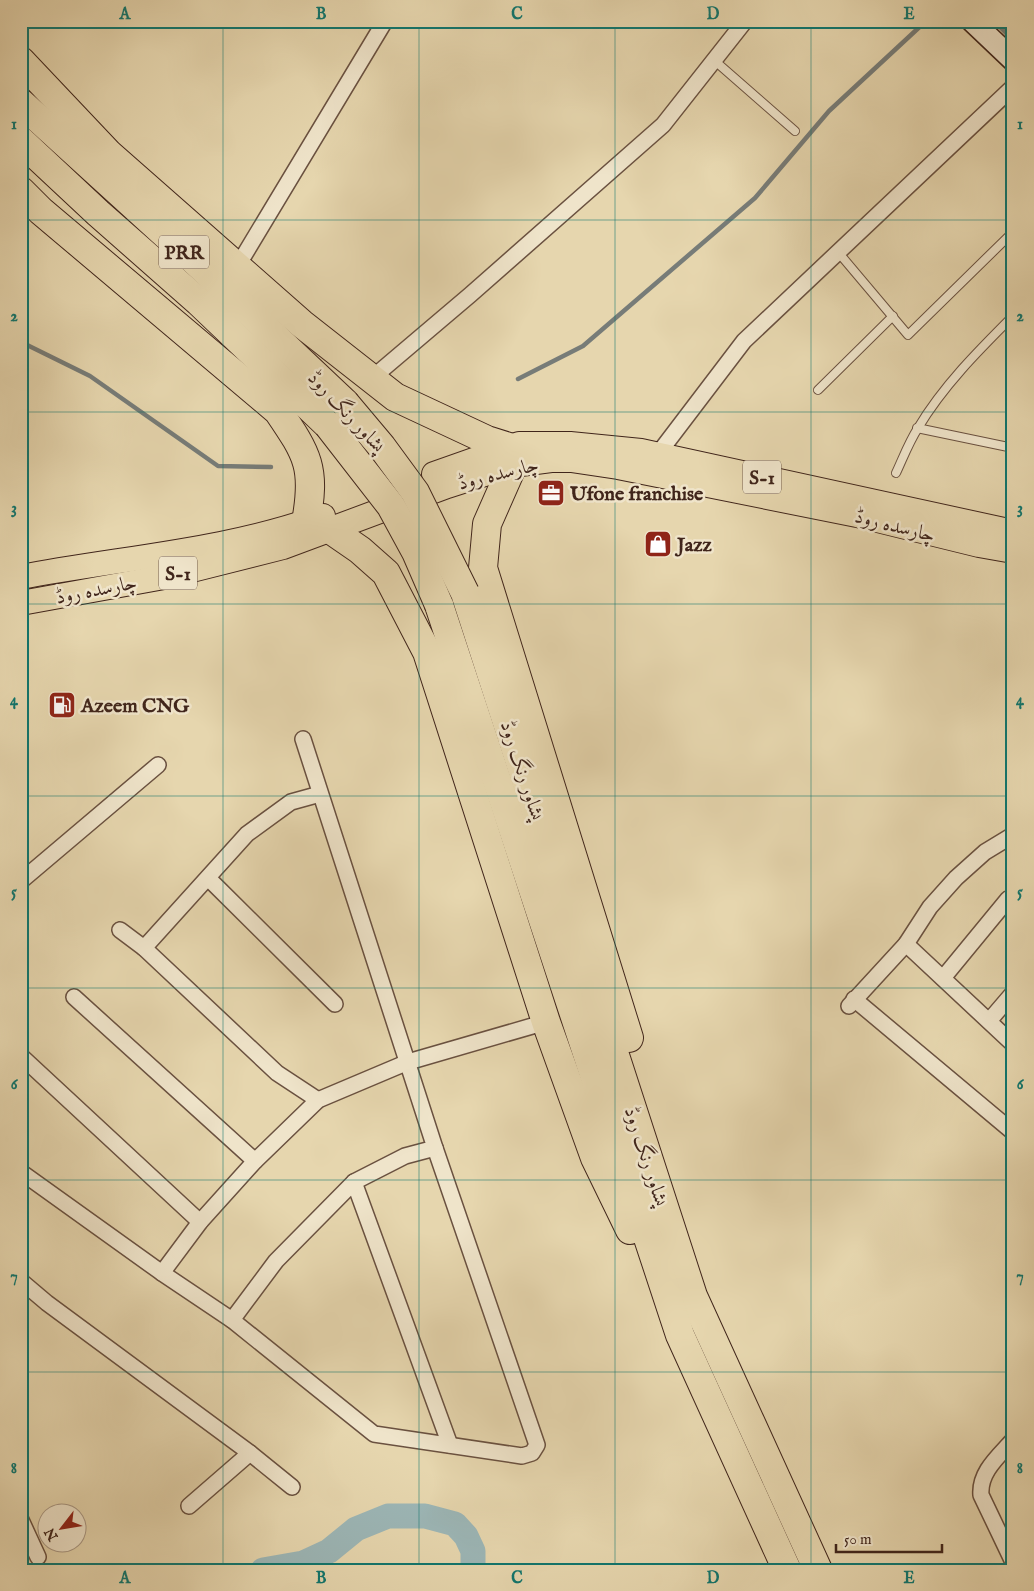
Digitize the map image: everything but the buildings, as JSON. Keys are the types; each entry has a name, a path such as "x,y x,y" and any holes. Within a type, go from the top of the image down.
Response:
{"highway":[{"path":"21,61 109,154 302,324 395,397 487,440 511,456 487,524 483,568 681,1208 693,1296"},
{"name":"پشاور رنگ روڈ","path":"21,103 198,264 345,403 382,447 415,492 465,593 693,1296 818,1570"},
{"name":"پشاور رنگ روڈ","path":"21,141 98,213 199,302 328,425 391,506 416,552 439,605 680,1335 787,1570"},
{"path":"21,191 41,211 278,411 303,447 310,475 318,526 360,550 386,573 427,652 546,1022 595,1158 680,1335"}],"main road":[{"name":"چارسدہ روڈ","path":"511,456 519,444 570,444 658,454 1013,532"},
{"name":"چارسدہ روڈ","path":"21,577 318,526 447,486 511,456 599,464 857,515 979,545 1013,551"},
{"name":"چارسدہ روڈ","path":"21,603 164,576 283,547 318,526"}],"street":[{"path":"237,267 385,21"},
{"path":"371,379 477,289 663,125 746,21"},
{"path":"972,21 1013,60"},
{"path":"658,454 744,341 1013,87"},
{"path":"21,1172 162,1273 232,1320 374,1434 522,1456 532,1453 537,1445 434,1148 303,739"},
{"path":"21,881 158,765"},
{"path":"144,948 247,834 291,802 320,794"},
{"path":"1013,835 985,852 956,878 930,907 906,944 851,1002 1013,1132"},
{"path":"208,878 335,1004"},
{"path":"942,978 1008,898"},
{"path":"120,930 144,948 277,1072 318,1100"},
{"path":"906,944 1013,1044"},
{"path":"989,1022 1013,992"},
{"path":"74,997 255,1161"},
{"path":"162,1273 200,1222 255,1161 318,1100 408,1062 546,1022"},
{"path":"21,1056 200,1222"},
{"path":"232,1320 276,1262 354,1182 406,1156 434,1148"},
{"path":"354,1182 450,1445"},
{"path":"21,1281 47,1303 250,1453 292,1487"},
{"path":"1013,1440 984,1474 980,1484 981,1495 1013,1562"},
{"path":"189,1506 250,1453"},
{"path":"21,1520 38,1557"}],"lane":[{"path":"715,61 795,130"},
{"path":"838,252 908,334 1013,232"},
{"path":"818,390 893,316"},
{"path":"896,473 917,428 946,388 975,354 1013,316"},
{"path":"917,428 1013,448"}],"waterway":[{"path":"518,379 583,346 755,198 829,111 926,21"},
{"path":"994,21 1013,40"},
{"path":"21,342 90,376 218,466 271,467"},
{"path":"263,1570 303,1563 329,1551 356,1529 388,1516 425,1516 455,1524 466,1536 473,1551 473,1570"}],"place":[{"name":"Ufone franchise","path":"551,493"},
{"name":"Jazz","path":"658,544"},
{"name":"Azeem CNG","path":"62,705"}]}
